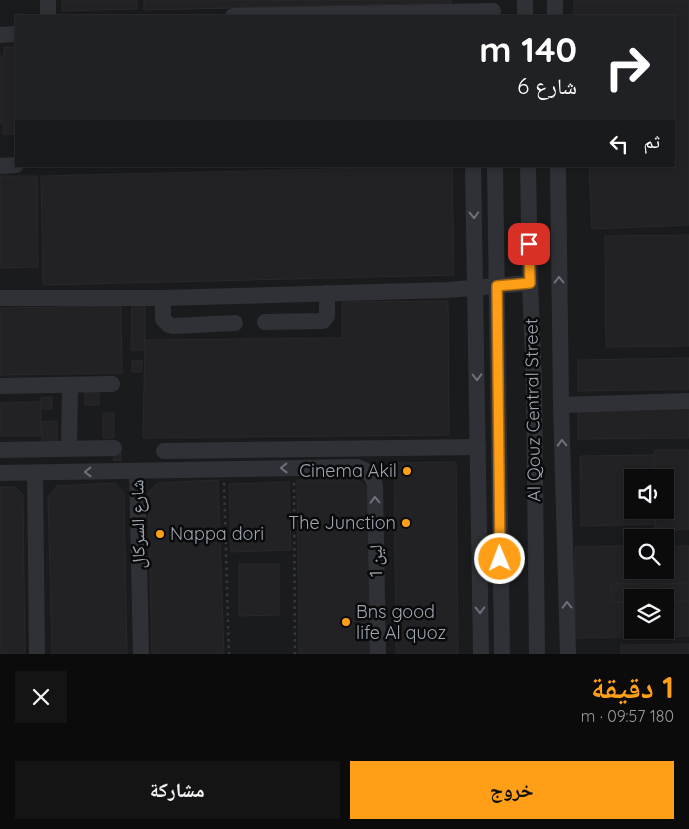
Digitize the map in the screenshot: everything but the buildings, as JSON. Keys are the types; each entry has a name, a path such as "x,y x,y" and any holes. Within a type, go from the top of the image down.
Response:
{"street":[{"path":"48,0 48,15"},
{"path":"525,0 526,15"},
{"path":"555,0 555,15"},
{"path":"267,15 493,9"},
{"path":"0,35 15,34"},
{"path":"0,166 15,165"},
{"path":"474,167 481,654"},
{"path":"495,167 502,654"},
{"name":"Al Qouz Central Street","path":"528,167 534,384 536,654"},
{"path":"558,167 561,404 568,654"},
{"path":"0,298 163,298 448,290 530,283"},
{"path":"265,322 323,321 328,316 327,293"},
{"path":"163,298 163,319 169,325 235,324"},
{"path":"534,384 540,380 548,380 561,386"},
{"path":"0,386 112,384"},
{"path":"69,448 70,385"},
{"path":"561,404 689,400"},
{"path":"0,450 114,448"},
{"path":"164,451 478,448"},
{"name":"لين 1","path":"294,468 357,467 371,475 375,486 378,654"},
{"path":"137,471 294,468"},
{"name":"شارع السركال","path":"0,473 137,471 140,654"},
{"path":"35,473 37,654"},
{"path":"479,502 500,502"}],"path":[{"path":"294,468 295,654"},
{"path":"223,469 229,654"}],"shaded area":[{"path":"0,0 689,0 689,654 0,654"}],"place":[{"name":"Cinema Akil","path":"407,471"},
{"name":"The Junction","path":"406,523"},
{"name":"Nappa dori","path":"160,534"},
{"name":"Bns good life Al quoz","path":"346,622"}],"route":[{"path":"500,559 497,286 530,283 529,244"}]}
